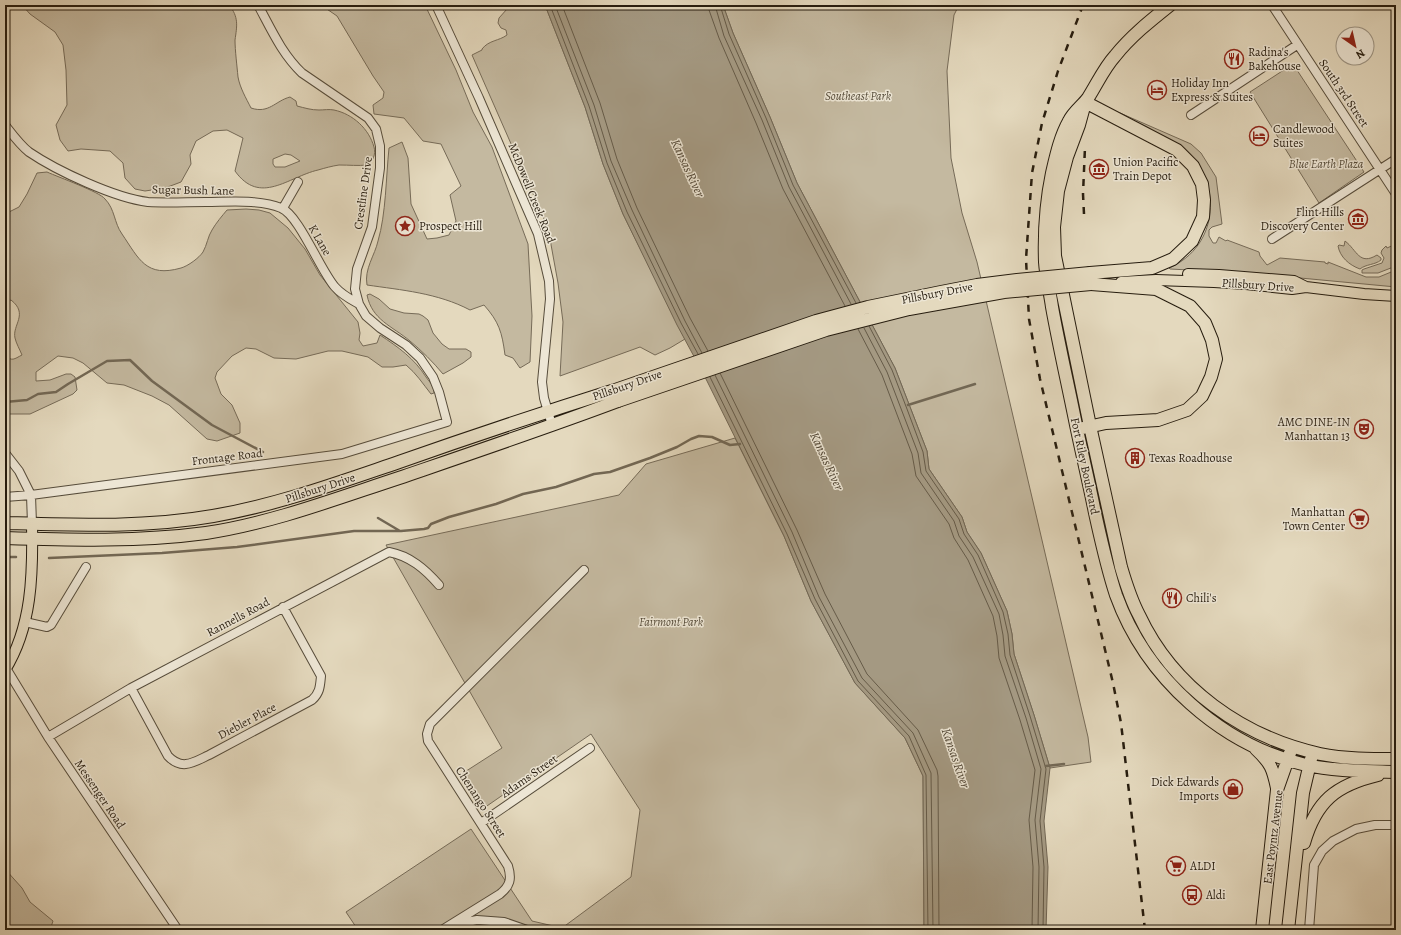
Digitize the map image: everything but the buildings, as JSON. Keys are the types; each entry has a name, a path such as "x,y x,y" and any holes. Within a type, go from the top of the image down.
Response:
{"highway":[{"name":"Fort Riley Boulevard","path":"1170,5 1140,29 1113,57 1085,102 1069,119 1056,154 1049,185 1045,226 1045,265 1077,429 1110,573 1122,610 1138,640 1166,678 1194,707 1227,732 1252,746 1287,760 1309,766 1396,772"},
{"name":"Fort Riley Boulevard","path":"1085,102 1080,125 1067,157 1058,191 1054,227 1055,256 1121,567 1132,602 1150,636 1178,674 1214,707 1237,722 1264,736 1313,752 1341,757 1396,759"},
{"path":"1085,102 1177,150 1193,166 1202,184 1204,200 1204,217 1192,241 1173,259 1152,268 1091,278"},
{"name":"Pillsbury Drive","path":"5,523 130,524 172,522 262,507 547,411 616,395 826,330 909,309 1091,278"},
{"path":"1077,429 1106,423 1158,420 1187,410 1202,396 1211,378 1216,359 1212,340 1205,323 1190,306 1156,289 1091,278"},
{"name":"Pillsbury Drive","path":"5,538 125,540 206,532 248,524 292,513 552,425 616,395"},
{"path":"1252,746 1271,765 1277,790"},
{"name":"East Poyntz Avenue","path":"1262,930 1277,790 1287,760 1294,747"},
{"name":"East Poyntz Avenue","path":"1288,930 1303,793 1313,752"},
{"path":"1297,857 1309,826 1320,806 1331,796 1345,786 1362,779 1396,772"}],"main road":[{"name":"Pillsbury Drive","path":"1091,278 1246,284 1292,289 1306,287 1396,296"},
{"path":"6,669 25,622 30,588 32,524"}],"street":[{"name":"Crestline Drive","path":"258,5 287,57 294,66 302,74 368,118 376,129 380,146 380,168 372,227 357,270 355,289 359,304 366,316 380,328 406,345 420,358 433,377 439,392 447,422"},
{"name":"McDowell Creek Road","path":"436,5 479,98 538,234 549,281 550,299 542,382 547,411 552,425"},
{"name":"South 3rd Street","path":"1272,5 1396,194"},
{"path":"1191,115 1298,45"},
{"name":"Sugar Bush Lane","path":"5,125 28,151 67,174 115,194 148,202 246,202 271,204 283,208"},
{"path":"1272,239 1396,159"},
{"path":"283,208 298,182"},
{"name":"K Lane","path":"283,208 300,229 336,288 346,297 359,304"},
{"name":"Frontage Road","path":"5,496 31,495 342,454 447,422"},
{"path":"5,453 19,471 31,495 32,524"},
{"name":"Rannells Road","path":"48,737 131,688 389,552 399,554 412,560 439,585"},
{"path":"25,622 47,627 51,624 86,567"},
{"name":"Chenango Street","path":"445,928 500,894 510,883 511,874 508,866 428,741 427,734 430,724 584,570"},
{"name":"Diebler Place","path":"131,688 168,756 172,760 182,765 209,755 292,711 318,696 321,676 283,607"},
{"name":"Messenger Road","path":"6,669 48,737 178,930"},
{"name":"Adams Street","path":"481,823 590,748"},
{"path":"1309,930 1314,865 1322,851 1333,841 1356,829 1375,825 1396,825"},
{"path":"445,928 477,920 504,922 528,930"}],"green space":[{"path":"22,5 229,5 236,18 237,26 235,44 238,77 251,108 267,108 290,97 296,101 297,106 313,110 332,110 341,112 354,119 364,128 372,140 375,152 374,158 367,165 339,165 307,173 275,186 264,188 254,187 245,181 235,171 243,138 227,130 213,131 196,141 190,155 191,164 181,182 165,188 145,191 135,189 125,178 123,163 110,151 81,149 68,151 60,140 56,125 67,105 66,70 63,45 55,32 30,14","holes":["285,154 291,155 300,161 285,167 275,167 273,164 273,159"]},
{"path":"321,5 425,5 456,70 473,112 492,147 528,244 532,316 530,362 520,368 513,358 505,355 503,340 499,328 484,305 470,310 458,304 432,296 367,285 367,273 377,246 383,219 389,148 402,142 408,158 411,204 427,239 449,235 456,221 450,195 461,186 441,144 423,141 404,118 374,114 373,105 383,98 384,92 337,16"},
{"path":"506,5 545,5 585,107 603,164 623,214 685,339 655,355 640,347 560,376 563,322 558,283 548,228 472,55 482,50 491,42 507,35 506,30 501,28 498,23 499,18 507,9"},
{"name":"Southeast Park","path":"723,5 959,5 954,15 947,71 951,158 962,213 977,262 1088,737 1091,762 1050,768 1014,654 1012,634 1007,611 981,553 967,532 962,517 929,469 927,451 895,368 797,183 733,33"},
{"name":"Blue Earth Plaza","path":"1293,64 1364,172 1319,203 1250,92"},
{"path":"1120,113 1191,144 1201,153 1216,177 1222,224 1212,227 1209,230 1209,236 1213,243 1216,243 1219,237 1226,241 1227,240 1259,252 1260,256 1267,265 1280,258 1325,262 1328,264 1328,262 1366,277 1379,277 1396,270 1396,287 1247,273 1170,269 1169,268 1186,258 1198,245 1206,229 1210,212 1210,194 1205,177 1196,161 1183,147 1118,115"},
{"path":"47,172 102,196 111,207 119,230 133,251 145,264 151,268 159,270 181,268 190,264 199,257 203,252 209,235 227,210 246,209 270,213 288,228 305,249 320,275 358,322 360,333 359,340 363,346 377,343 380,335 416,364 432,384 434,393 431,394 406,365 382,367 368,357 342,351 328,351 296,359 274,358 256,349 246,348 232,356 217,372 215,378 221,394 232,405 240,423 240,433 217,441 207,439 169,405 152,396 124,385 107,383 83,363 73,358 58,356 36,372 36,381 50,380 66,374 71,374 75,377 77,390 73,394 30,414 5,414 5,355 11,359 15,359 22,355 15,338 19,319 19,310 11,300 5,302 5,214 19,207 37,173"},
{"path":"1345,241 1362,258 1371,258 1377,255 1381,258 1381,260 1360,269 1356,267 1346,260 1339,250 1338,246 1344,246"},
{"path":"1396,244 1396,266 1378,273 1362,273 1362,270 1364,269 1382,263 1384,258 1381,253 1382,250 1386,246 1387,248"},
{"path":"370,294 379,299 390,309 423,316 428,320 433,333 442,344 449,349 466,349 471,352 471,357 443,374 414,345 378,317 370,304 367,295"},
{"name":"Fairmont Park","path":"735,438 784,536 811,601 855,683 905,738 923,776 924,930 358,930 346,912 471,829 532,921 562,928 631,877 640,810 591,734 484,808 460,775 502,748 386,545 619,495 646,464"},
{"path":"5,869 22,888 30,902 53,921 50,930 5,930"}],"water":[{"name":"Kansas River","path":"545,5 723,5 733,33 797,183 895,368 927,451 929,469 962,517 967,532 981,553 1007,611 1012,634 1014,654 1050,768 1044,821 1048,867 1046,930 924,930 923,776 905,738 855,683 811,601 784,536 704,375 677,325 623,214 603,164 585,107"}],"waterway":[{"path":"5,402 27,400 38,394 56,392 107,361 130,360 152,381 212,425 263,452"},
{"path":"908,405 975,384"},
{"path":"49,558 162,553 237,547 354,531 401,531 424,529 428,528 431,524 449,517 496,504 523,494 556,487 594,474 610,472 650,458 699,436 712,437 730,445 740,444"},
{"path":"378,518 400,531"},
{"path":"5,557 16,557"},
{"path":"1046,766 1064,764"}],"railway":[{"path":"1083,5 1058,71 1042,123 1032,173 1026,259 1029,319 1040,379 1113,683 1121,723 1145,930"},
{"path":"1084,214 1083,194 1085,147"}],"place":[{"name":"Radina's Bakehouse","path":"1234,59"},
{"name":"Holiday Inn Express & Suites","path":"1157,90"},
{"name":"Candlewood Suites","path":"1259,136"},
{"name":"Union Pacific Train Depot","path":"1099,169"},
{"name":"Flint Hills Discovery Center","path":"1358,219"},
{"name":"Prospect Hill","path":"405,226"},
{"name":"AMC DINE-IN Manhattan 13","path":"1364,429"},
{"name":"Texas Roadhouse","path":"1135,458"},
{"name":"Manhattan Town Center","path":"1359,519"},
{"name":"Chili's","path":"1172,598"},
{"name":"Dick Edwards Imports","path":"1233,789"},
{"name":"ALDI","path":"1176,866"},
{"name":"Aldi","path":"1192,895"}]}
